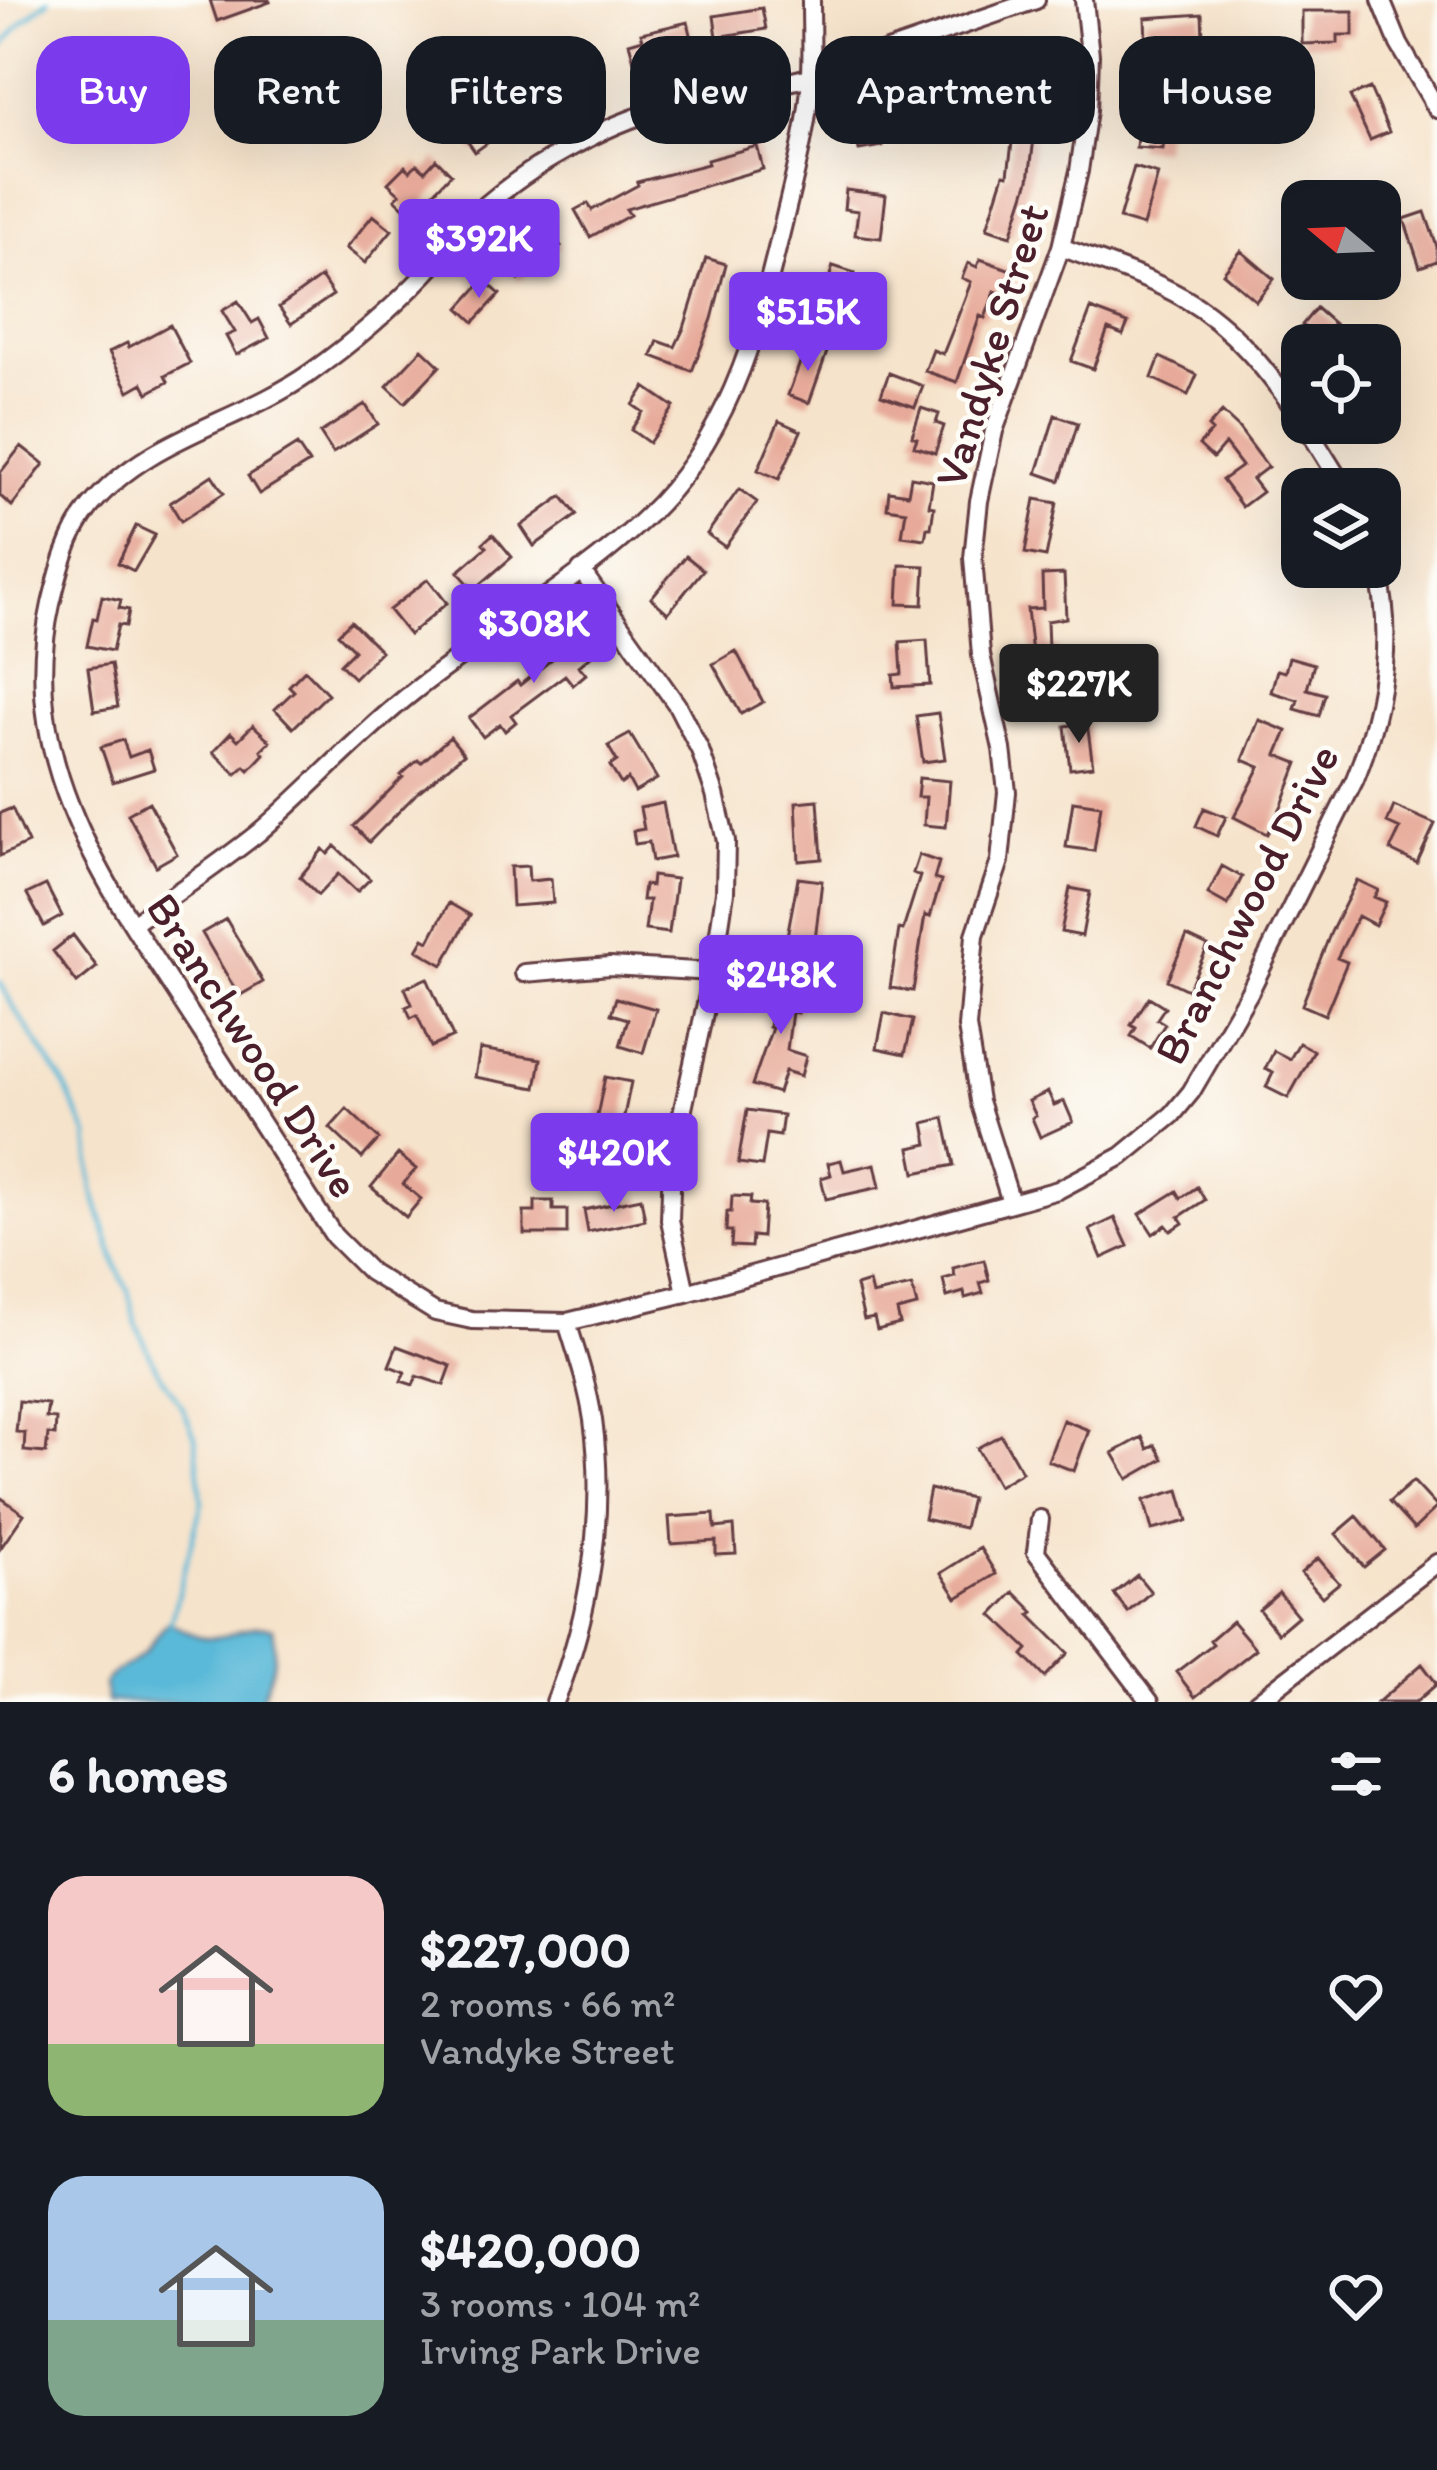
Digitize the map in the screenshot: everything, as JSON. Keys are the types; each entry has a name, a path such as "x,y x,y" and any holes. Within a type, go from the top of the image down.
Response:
{"street":[{"path":"133,924 257,833 384,714 581,570 657,506 703,449 737,386 771,275 799,155 811,77 811,0"},
{"name":"Branchwood Drive","path":"1036,0 811,77 642,116 569,148 486,206 393,306 308,374 272,397 148,456 93,503 70,541 56,581 41,682 68,801 94,861 334,1236 370,1272 435,1312 472,1320 567,1322 1058,1190 1122,1156 1172,1114 1207,1069 1304,883 1368,745 1380,696 1385,638 1381,588"},
{"name":"Vandyke Street","path":"1011,1202 979,1101 967,1027 975,935 1000,861 1007,792 981,655 973,559 994,430 1061,247 1079,171 1090,56 1084,0"},
{"path":"1381,0 1399,44 1437,109"},
{"path":"1061,247 1181,296 1254,356 1281,392"},
{"path":"581,570 677,705 700,750 726,841 725,892 713,972 672,1159 670,1220 686,1293"},
{"path":"524,973 610,965 713,972"},
{"path":"555,1702 587,1593 596,1506 593,1420 567,1322"},
{"path":"1040,1519 1036,1552 1150,1702"},
{"path":"1257,1702 1437,1563"}],"water":[{"path":"169,1622 205,1637 273,1628 272,1666 260,1702 107,1702 104,1684 144,1653"}],"building":[{"path":"210,0 269,0 270,2 217,21"},
{"path":"762,8 766,29 717,36 714,16"},
{"path":"1302,11 1353,11 1353,35 1338,35 1338,43 1315,44 1315,36 1302,36"},
{"path":"1202,14 1203,36 1146,36 1145,18"},
{"path":"688,22 691,36 642,36"},
{"path":"1370,88 1389,132 1370,140 1350,96"},
{"path":"858,144 882,144 882,146 859,150"},
{"path":"1012,144 1033,144 1029,180 1011,236 987,228 1004,174 1008,175"},
{"path":"1136,144 1163,144 1163,149"},
{"path":"757,146 763,169 626,209 630,215 590,237 575,210 588,203 592,210 637,182"},
{"path":"436,159 451,174 412,215 395,199 400,194 388,183 405,166 410,171 417,164 425,171"},
{"path":"1134,167 1158,174 1143,226 1119,219"},
{"path":"846,190 886,195 881,238 855,235 858,211 844,209"},
{"path":"1425,212 1437,261 1420,267 1404,219"},
{"path":"373,215 392,230 365,263 346,248"},
{"path":"546,229 561,246 519,280 505,263"},
{"path":"1241,251 1274,279 1256,301 1223,273"},
{"path":"706,258 726,264 692,371 652,356 658,341 675,347"},
{"path":"980,259 1011,270 1002,294 995,291 985,318 980,316 957,382 925,371 933,350 943,354 955,324 971,282 962,278 968,263 977,267"},
{"path":"833,266 855,273 840,322 818,315"},
{"path":"321,277 333,295 291,324 279,307"},
{"path":"484,280 500,294 474,322 459,308"},
{"path":"238,301 252,323 259,319 269,338 236,355 226,336 235,332 222,311"},
{"path":"1316,308 1334,324 1303,324"},
{"path":"1091,309 1128,323 1123,335 1108,329 1093,369 1071,361"},
{"path":"170,325 190,363 165,376 168,382 148,393 143,383 129,391 109,352"},
{"path":"807,344 827,352 809,403 788,395"},
{"path":"422,349 440,366 405,403 387,386"},
{"path":"1160,357 1197,375 1188,395 1152,378"},
{"path":"889,373 923,386 915,407 881,395"},
{"path":"645,387 674,407 649,443 631,430 643,412 633,405"},
{"path":"365,404 378,424 333,453 320,433"},
{"path":"921,408 939,414 936,423 944,426 935,453 914,446 917,438 912,436"},
{"path":"1222,412 1268,467 1252,479 1262,492 1242,507 1222,480 1242,466 1225,444 1213,458 1199,445"},
{"path":"1055,415 1078,423 1060,481 1037,473"},
{"path":"779,421 801,431 779,479 758,470"},
{"path":"297,445 309,463 259,494 248,476"},
{"path":"21,446 44,464 12,506 0,496 0,473"},
{"path":"212,475 224,493 181,521 170,503"},
{"path":"911,477 933,481 929,506 934,507 925,539 902,536 906,511 887,508 889,491 908,494"},
{"path":"739,489 757,502 725,547 707,534"},
{"path":"562,496 577,515 534,546 521,526"},
{"path":"1035,499 1057,503 1046,557 1025,553"},
{"path":"136,526 155,535 134,571 118,563"},
{"path":"493,534 512,557 474,590 458,572 487,547 483,543"},
{"path":"686,556 703,570 668,613 651,598"},
{"path":"900,565 925,566 923,605 898,604"},
{"path":"1064,574 1066,618 1047,621 1048,648 1057,647 1063,699 1042,701 1027,609 1043,608 1042,575"},
{"path":"428,579 447,603 409,635 389,610"},
{"path":"102,596 121,600 119,608 129,610 126,626 118,625 112,651 87,646"},
{"path":"351,621 381,651 354,678 340,664 354,650 338,634"},
{"path":"584,633 598,650 579,666 586,674 573,685 565,675 511,715 516,722 505,731 500,724 483,737 469,718 517,681 520,685"},
{"path":"927,640 930,685 894,687 893,675 902,674 900,642"},
{"path":"736,651 763,702 741,714 713,664"},
{"path":"1289,657 1314,664 1307,689 1325,694 1319,716 1295,709 1298,700 1271,692 1277,670 1285,672"},
{"path":"111,664 118,707 94,711 88,668"},
{"path":"305,670 328,694 293,728 275,709 294,691 289,686"},
{"path":"938,713 945,759 923,762 916,716"},
{"path":"1259,720 1287,731 1277,755 1298,763 1267,834 1234,817 1260,767 1243,760"},
{"path":"1087,723 1093,766 1070,769 1065,726"},
{"path":"253,725 270,741 249,770 245,766 236,774 213,752 231,733 238,740"},
{"path":"630,734 657,779 635,792 628,779 621,784 610,766 617,761 608,746"},
{"path":"450,737 464,754 369,842 354,826 401,775"},
{"path":"123,740 129,757 148,750 154,769 113,782 101,747"},
{"path":"919,778 950,781 946,827 924,825 926,797 917,797"},
{"path":"818,800 822,859 799,861 796,802"},
{"path":"1073,801 1101,805 1094,851 1066,847"},
{"path":"149,802 177,854 156,866 128,814"},
{"path":"663,803 673,857 652,861 649,842 635,844 633,831 644,829 640,808"},
{"path":"1394,806 1435,824 1417,863 1390,850 1400,829 1387,823"},
{"path":"12,808 28,843 0,856 0,813"},
{"path":"1204,808 1226,817 1217,836 1196,826"},
{"path":"335,846 370,879 357,892 338,874 318,895 300,877 323,849 328,854"},
{"path":"919,855 939,862 934,879 941,881 930,917 925,915 913,991 890,988 899,929 903,930 920,876 913,873"},
{"path":"528,866 529,881 551,879 553,903 512,906 510,867"},
{"path":"1222,866 1242,877 1228,905 1208,894"},
{"path":"652,876 676,879 669,933 645,930 649,900 642,900 644,885 651,886"},
{"path":"798,878 822,881 815,940 787,936"},
{"path":"1357,880 1378,890 1374,897 1386,902 1375,925 1358,916 1337,958 1347,962 1325,1015 1302,1005"},
{"path":"46,885 62,916 44,926 27,894"},
{"path":"1070,888 1090,892 1082,936 1061,932"},
{"path":"449,903 470,915 443,965 417,950 424,938 429,941"},
{"path":"226,919 263,982 239,996 202,933"},
{"path":"73,935 97,967 77,983 53,951"},
{"path":"1187,936 1208,946 1188,990 1167,980"},
{"path":"782,973 804,976 798,1013 792,1012 787,1050 806,1056 801,1076 785,1071 778,1093 752,1085 772,1028 776,984 780,985"},
{"path":"427,978 453,1037 431,1047 417,1015 411,1018 406,1007 412,1004 405,988"},
{"path":"1149,997 1165,1007 1157,1019 1165,1024 1150,1048 1131,1036 1136,1028 1131,1025"},
{"path":"616,998 656,1009 643,1053 620,1046 628,1019 611,1014"},
{"path":"884,1013 913,1020 905,1054 877,1048"},
{"path":"1299,1043 1314,1051 1288,1098 1266,1087 1273,1073 1265,1069 1274,1051 1290,1059"},
{"path":"480,1049 541,1059 536,1088 475,1077"},
{"path":"605,1077 631,1082 622,1126 596,1121"},
{"path":"1048,1092 1054,1105 1064,1101 1073,1122 1040,1137 1029,1101"},
{"path":"347,1109 379,1139 362,1158 330,1128"},
{"path":"747,1110 783,1115 780,1136 767,1134 762,1166 738,1163"},
{"path":"944,1118 954,1165 915,1173 910,1148 928,1144 924,1123"},
{"path":"398,1154 416,1169 403,1184 421,1199 406,1217 371,1187"},
{"path":"841,1160 844,1171 875,1164 880,1187 826,1199 821,1178 831,1175 828,1163"},
{"path":"1197,1187 1205,1200 1179,1217 1183,1223 1171,1231 1166,1225 1153,1234 1140,1214 1177,1191 1181,1198"},
{"path":"732,1196 751,1197 750,1204 764,1205 762,1237 752,1236 751,1247 731,1246 732,1231 726,1231"},
{"path":"641,1198 645,1220 588,1232 584,1210"},
{"path":"535,1201 553,1201 553,1210 567,1210 567,1234 524,1234 524,1212 535,1212"},
{"path":"1115,1218 1128,1246 1102,1258 1090,1230"},
{"path":"984,1260 989,1280 980,1283 983,1293 947,1297 943,1279 955,1276 953,1268"},
{"path":"869,1282 872,1295 912,1286 917,1306 897,1311 900,1324 877,1330 874,1318 864,1320 856,1286"},
{"path":"397,1346 451,1366 444,1385 417,1376 413,1385 401,1381 405,1372 389,1366"},
{"path":"19,1401 48,1404 46,1418 56,1419 46,1453 24,1451 25,1433 16,1432"},
{"path":"1063,1420 1089,1430 1074,1471 1048,1461"},
{"path":"1001,1435 1022,1472 998,1486 977,1448"},
{"path":"1142,1437 1148,1449 1155,1445 1163,1459 1128,1479 1113,1453"},
{"path":"1413,1481 1437,1507 1414,1529 1389,1502"},
{"path":"930,1489 971,1498 964,1528 924,1519"},
{"path":"1179,1490 1188,1521 1152,1530 1144,1500"},
{"path":"0,1497 24,1514 0,1549"},
{"path":"714,1514 715,1528 734,1526 736,1554 716,1555 716,1541 671,1544 669,1517"},
{"path":"1357,1516 1385,1550 1364,1567 1336,1534"},
{"path":"980,1548 996,1574 957,1598 941,1573"},
{"path":"1318,1558 1339,1583 1322,1597 1301,1573"},
{"path":"1137,1575 1151,1592 1128,1612 1114,1594"},
{"path":"1014,1592 1068,1653 1045,1677 1023,1655 1028,1649 992,1615"},
{"path":"1279,1593 1298,1616 1278,1633 1259,1610"},
{"path":"1232,1621 1256,1649 1195,1697 1176,1672 1213,1644 1210,1640"},
{"path":"1422,1664 1437,1684 1416,1702 1378,1702"}],"waterway":[{"path":"0,50 20,24 49,0"},
{"path":"0,982 63,1082 88,1135 93,1191 135,1321 195,1437 202,1502 170,1624"}]}
